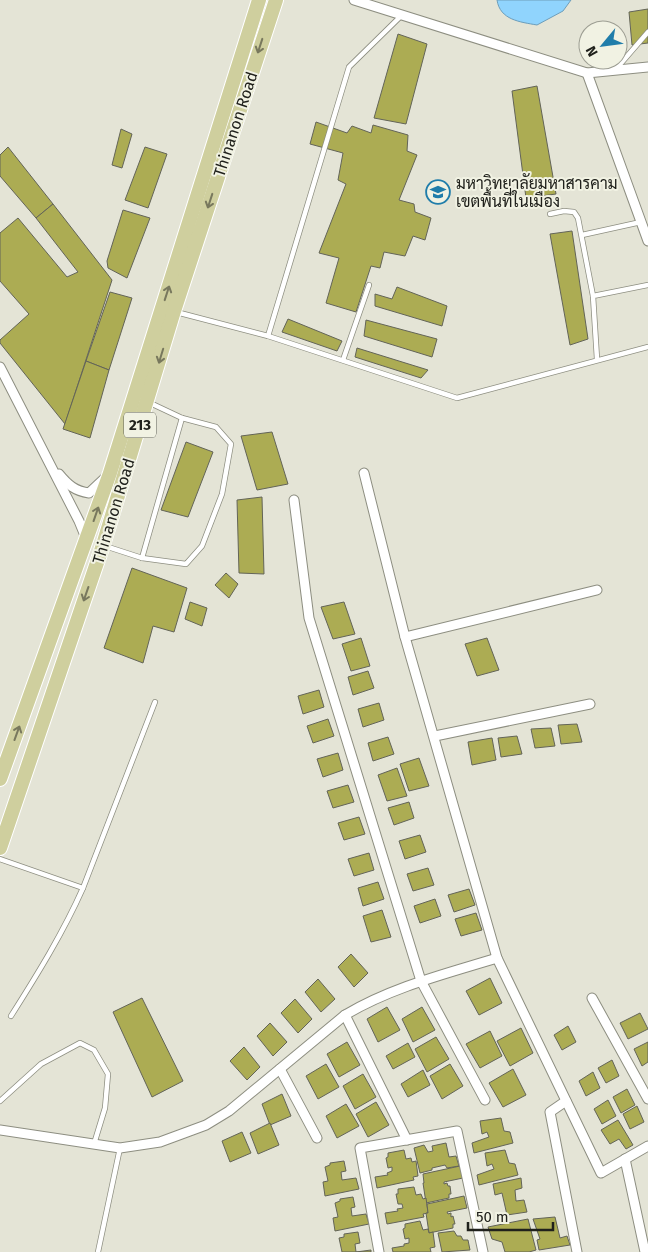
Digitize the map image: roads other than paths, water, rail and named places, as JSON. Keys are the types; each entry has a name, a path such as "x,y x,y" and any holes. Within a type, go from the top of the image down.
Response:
{"main road":[{"name":"Thinanon Road","path":"0,779 110,473 259,0"},
{"name":"Thinanon Road","path":"0,848 103,545 174,311 276,0"}],"street":[{"path":"354,0 587,73 616,70"},
{"path":"628,69 648,67"},
{"path":"587,73 648,241"},
{"path":"0,367 87,539"},
{"path":"47,458 65,482 78,492 89,493 110,473"},
{"path":"364,473 405,637 497,958 601,1172 648,1146"},
{"path":"294,500 309,618 422,981 485,1100"},
{"path":"405,637 597,590"},
{"path":"434,736 590,704"},
{"path":"0,1130 120,1148 160,1142 206,1125 229,1111 345,1015 367,1002 422,981 497,958"},
{"path":"592,998 648,1099"},
{"path":"345,1015 408,1140"},
{"path":"280,1068 317,1138"},
{"path":"566,1101 550,1112 578,1252"},
{"path":"379,1252 360,1148 457,1131 483,1252"},
{"path":"625,1159 645,1252"}],"lane":[{"path":"268,336 349,67 402,15"},
{"path":"628,56 648,32"},
{"path":"550,214 564,211 574,212 578,218 593,296 597,359"},
{"path":"582,235 641,222"},
{"path":"593,296 648,284"},
{"path":"343,360 369,285"},
{"path":"174,311 268,336 457,398 648,346"},
{"path":"103,545 142,558 186,564 202,546 222,494 231,444 216,427 182,418 147,402"},
{"path":"142,558 182,418"},
{"path":"11,1016 48,956 72,912 155,702"},
{"path":"0,859 83,888"},
{"path":"0,1101 40,1064 80,1043 94,1050 108,1074 105,1108 94,1144"},
{"path":"98,1252 120,1148"}],"water":[{"path":"497,0 571,0 563,11 537,25 506,16 499,7"}],"place":[{"name":"มหาวิทยาลัยมหาสารคาม เขตพื้นที่ในเมือง","path":"438,192"}]}
